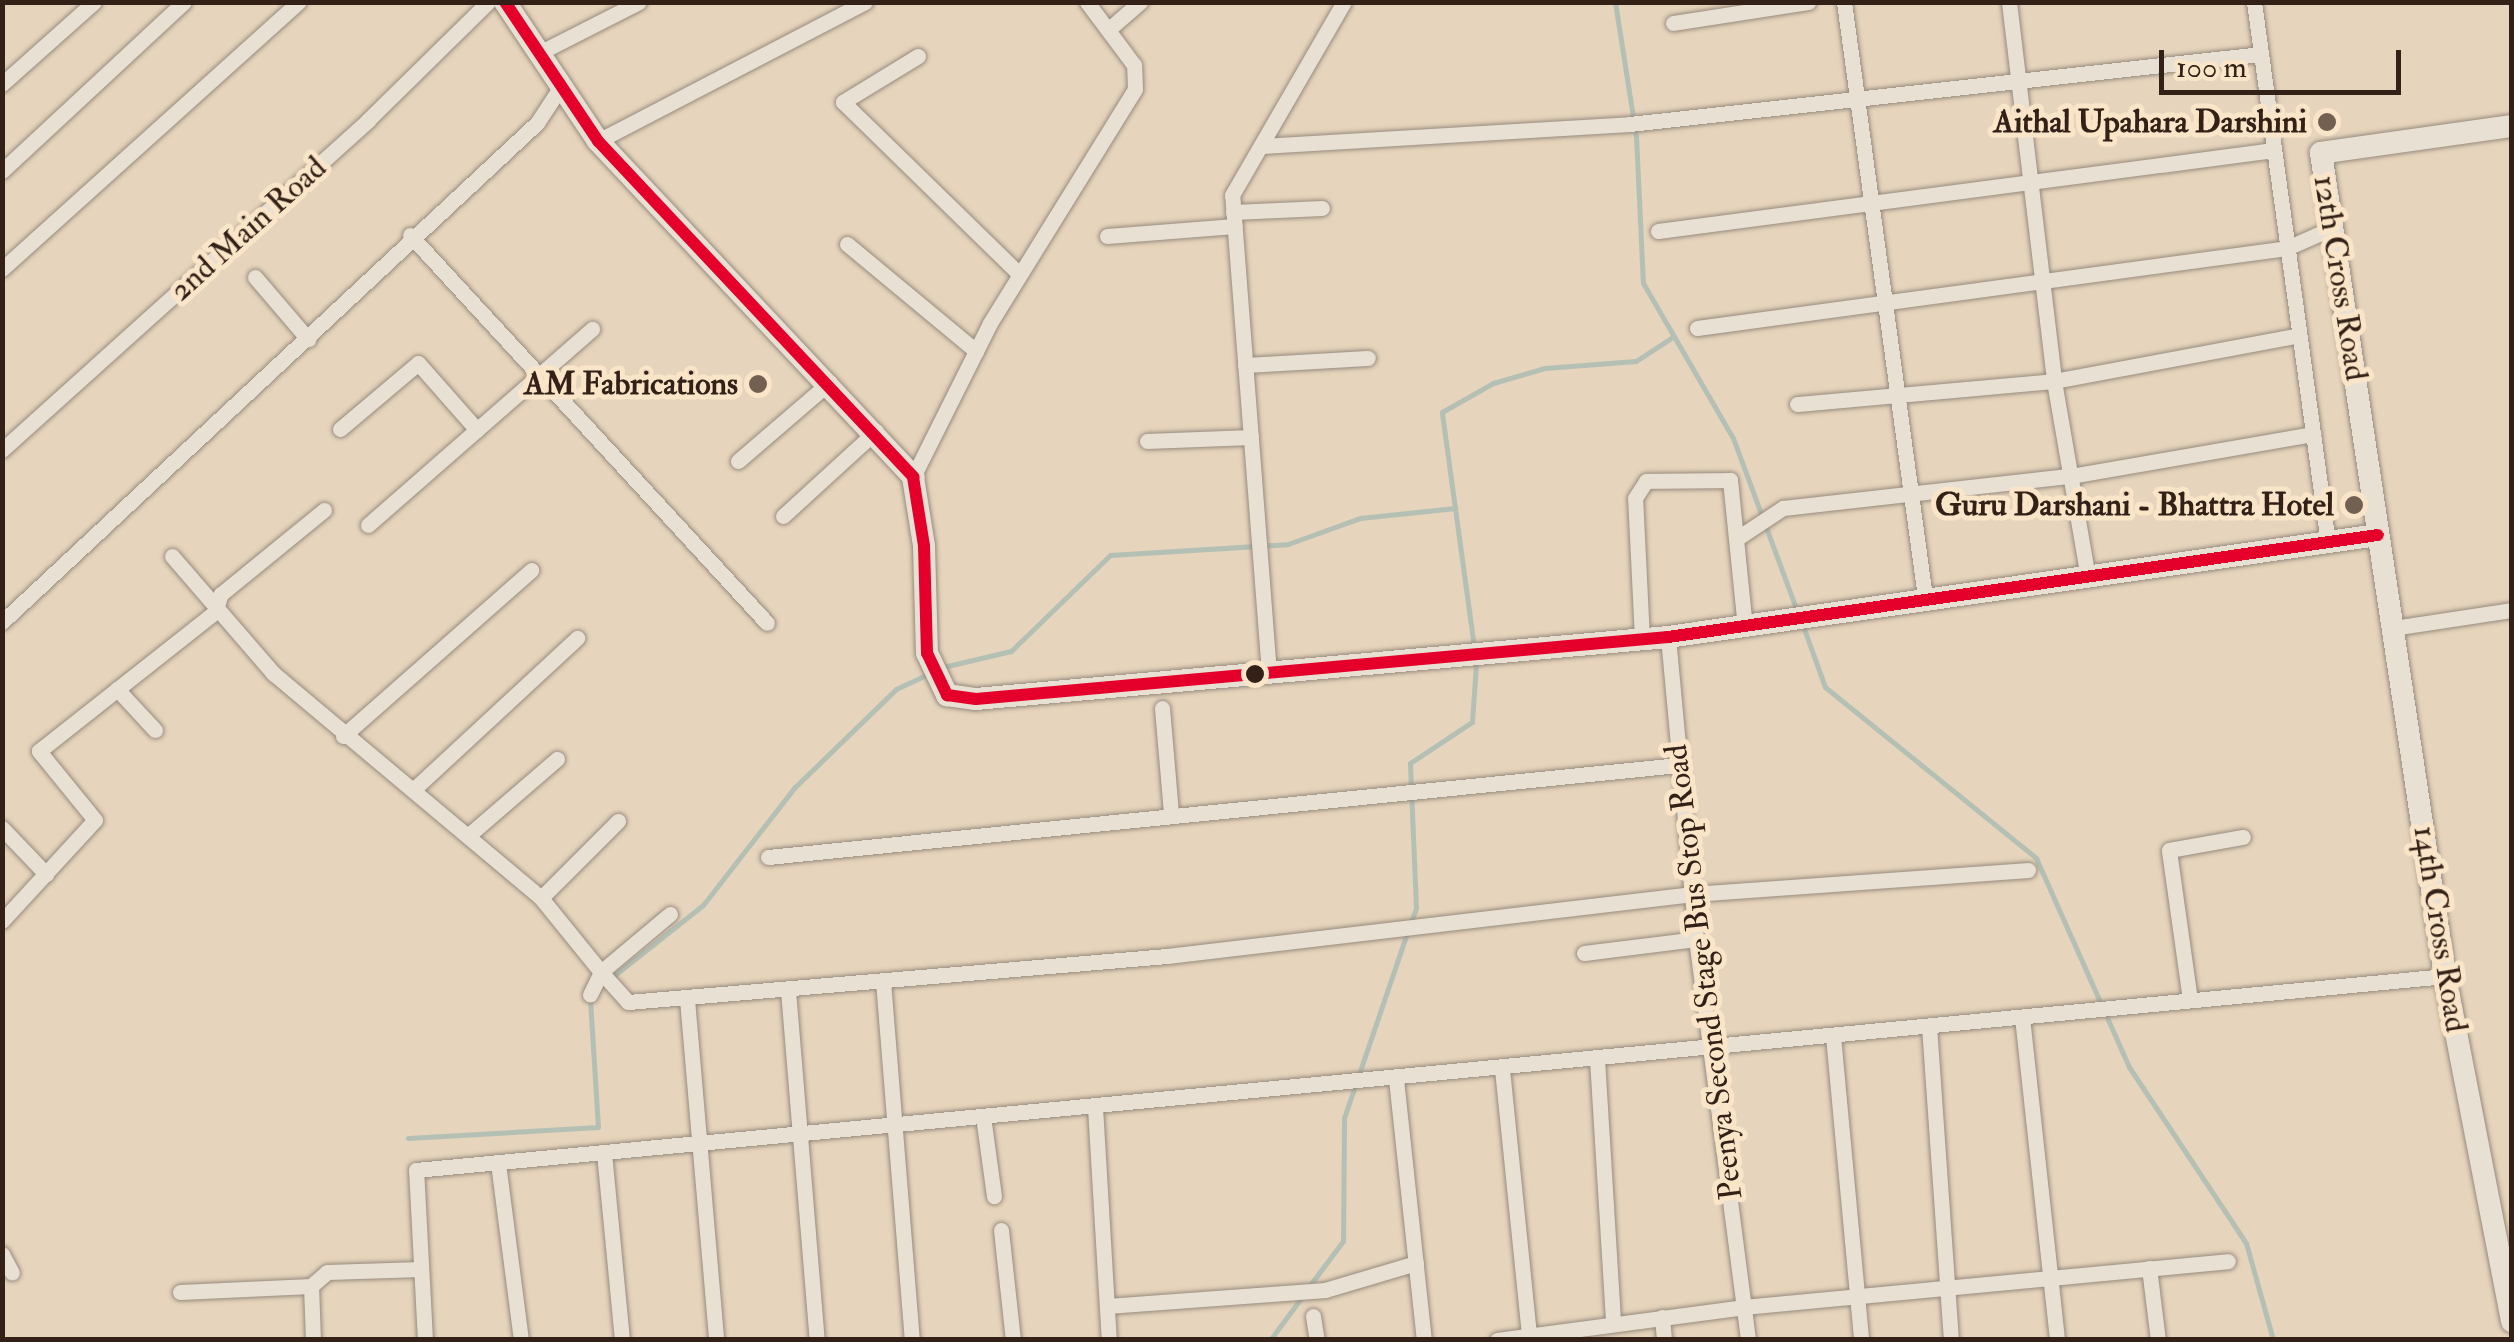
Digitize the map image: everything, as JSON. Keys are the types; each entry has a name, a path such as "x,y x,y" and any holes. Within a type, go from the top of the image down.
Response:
{"street":[{"path":"2,84 94,2"},
{"path":"2,170 184,2"},
{"path":"2,269 299,2"},
{"name":"2nd Main Road","path":"2,450 368,120 488,2"},
{"path":"505,2 598,141 830,382 913,477"},
{"path":"537,54 639,2"},
{"path":"598,141 866,2"},
{"path":"1087,2 1134,65 1135,88 1019,274 913,477 932,672 948,695 976,699 1642,640 2378,535"},
{"path":"1108,30 1140,2"},
{"path":"1270,672 1232,196 1344,2"},
{"path":"1673,24 1808,2"},
{"path":"1844,2 1925,597"},
{"path":"2009,2 2054,381 2088,578"},
{"path":"2254,2 2328,543"},
{"path":"1261,146 1630,124 1856,94 2018,82 2260,54"},
{"path":"918,56 843,102 1019,274"},
{"path":"2,622 308,339 410,235 537,124 560,88"},
{"name":"12th Cross Road","path":"2378,535 2320,153 2512,126"},
{"path":"1658,231 2274,150"},
{"path":"1107,236 1322,208"},
{"path":"1697,328 2287,248 2332,228"},
{"path":"410,235 766,623"},
{"path":"847,244 976,352"},
{"path":"255,277 308,339"},
{"path":"368,525 592,329"},
{"path":"1797,404 2054,381 2299,334"},
{"path":"1245,365 1368,358"},
{"path":"340,430 418,364 477,430"},
{"path":"738,461 830,382"},
{"path":"783,516 876,432"},
{"path":"1739,538 1783,508 2070,476 2313,434"},
{"path":"1147,442 1251,437"},
{"path":"1642,640 1638,488 1646,481 1730,480 1739,538 1745,627"},
{"path":"2,921 95,820 39,751 215,612 221,594 324,510"},
{"name":"14th Cross Road","path":"2378,535 2445,976 2512,1322"},
{"path":"172,556 215,612 343,736 470,834 541,898 628,1002 884,982 1390,930 1693,894 2028,870"},
{"path":"343,736 531,570"},
{"path":"2393,628 2512,610"},
{"name":"Peenya Second Stage Bus Stop Road","path":"1668,637 1696,939 1748,1340"},
{"path":"413,790 577,638"},
{"path":"117,689 155,730"},
{"path":"1162,708 1171,814"},
{"path":"470,834 557,759"},
{"path":"768,857 1398,790 1679,765"},
{"path":"541,898 618,822"},
{"path":"2,828 46,874"},
{"path":"2190,1000 2169,850 2243,837"},
{"path":"590,995 602,972 670,914"},
{"path":"1584,953 1696,939"},
{"path":"424,1340 416,1170 1368,1082 2445,976"},
{"path":"884,982 912,1340"},
{"path":"788,990 817,1340"},
{"path":"687,999 716,1340"},
{"path":"2022,1017 2057,1340"},
{"path":"1929,1026 1950,1340"},
{"path":"1833,1036 1861,1340"},
{"path":"1598,1059 1614,1324"},
{"path":"1502,1069 1529,1335"},
{"path":"1396,1079 1424,1340"},
{"path":"1094,1107 1108,1340"},
{"path":"984,1116 994,1196"},
{"path":"604,1153 622,1340"},
{"path":"498,1162 520,1340"},
{"path":"1001,1230 1013,1340"},
{"path":"2,1254 12,1272"},
{"path":"1497,1340 1558,1336 1744,1306 2050,1274 2228,1261"},
{"path":"1107,1306 1325,1290 1416,1263"},
{"path":"2149,1268 2158,1340"},
{"path":"180,1292 311,1286 328,1272 421,1269"},
{"path":"311,1286 313,1340"},
{"path":"1313,1316 1317,1340"},
{"path":"1662,1318 1664,1340"}],"waterway":[{"path":"1615,2 1636,136 1643,283 1733,438 1797,611"},
{"path":"1474,647 1442,412 1493,383 1545,368 1636,361 1674,336"},
{"path":"943,667 1011,651 1110,555 1288,544 1360,518 1455,508"},
{"path":"1803,626 1825,687 2036,858 2129,1067 2246,1243 2273,1340"},
{"path":"1411,922 1416,908 1410,763 1472,722 1476,663"},
{"path":"611,978 703,905 795,787 896,689 928,674"},
{"path":"1310,1285 1343,1241 1344,1118 1407,933"},
{"path":"408,1138 598,1127 590,999"},
{"path":"1270,1340 1304,1294"}],"transit line":[{"path":"505,2 598,141 913,477 924,546 927,653 947,695 976,699 1668,637 2378,535"}],"place":[{"name":"Aithal Upahara Darshini","path":"2327,122"},
{"name":"AM Fabrications","path":"758,384"},
{"name":"Guru Darshani - Bhattra Hotel","path":"2354,505"}]}
